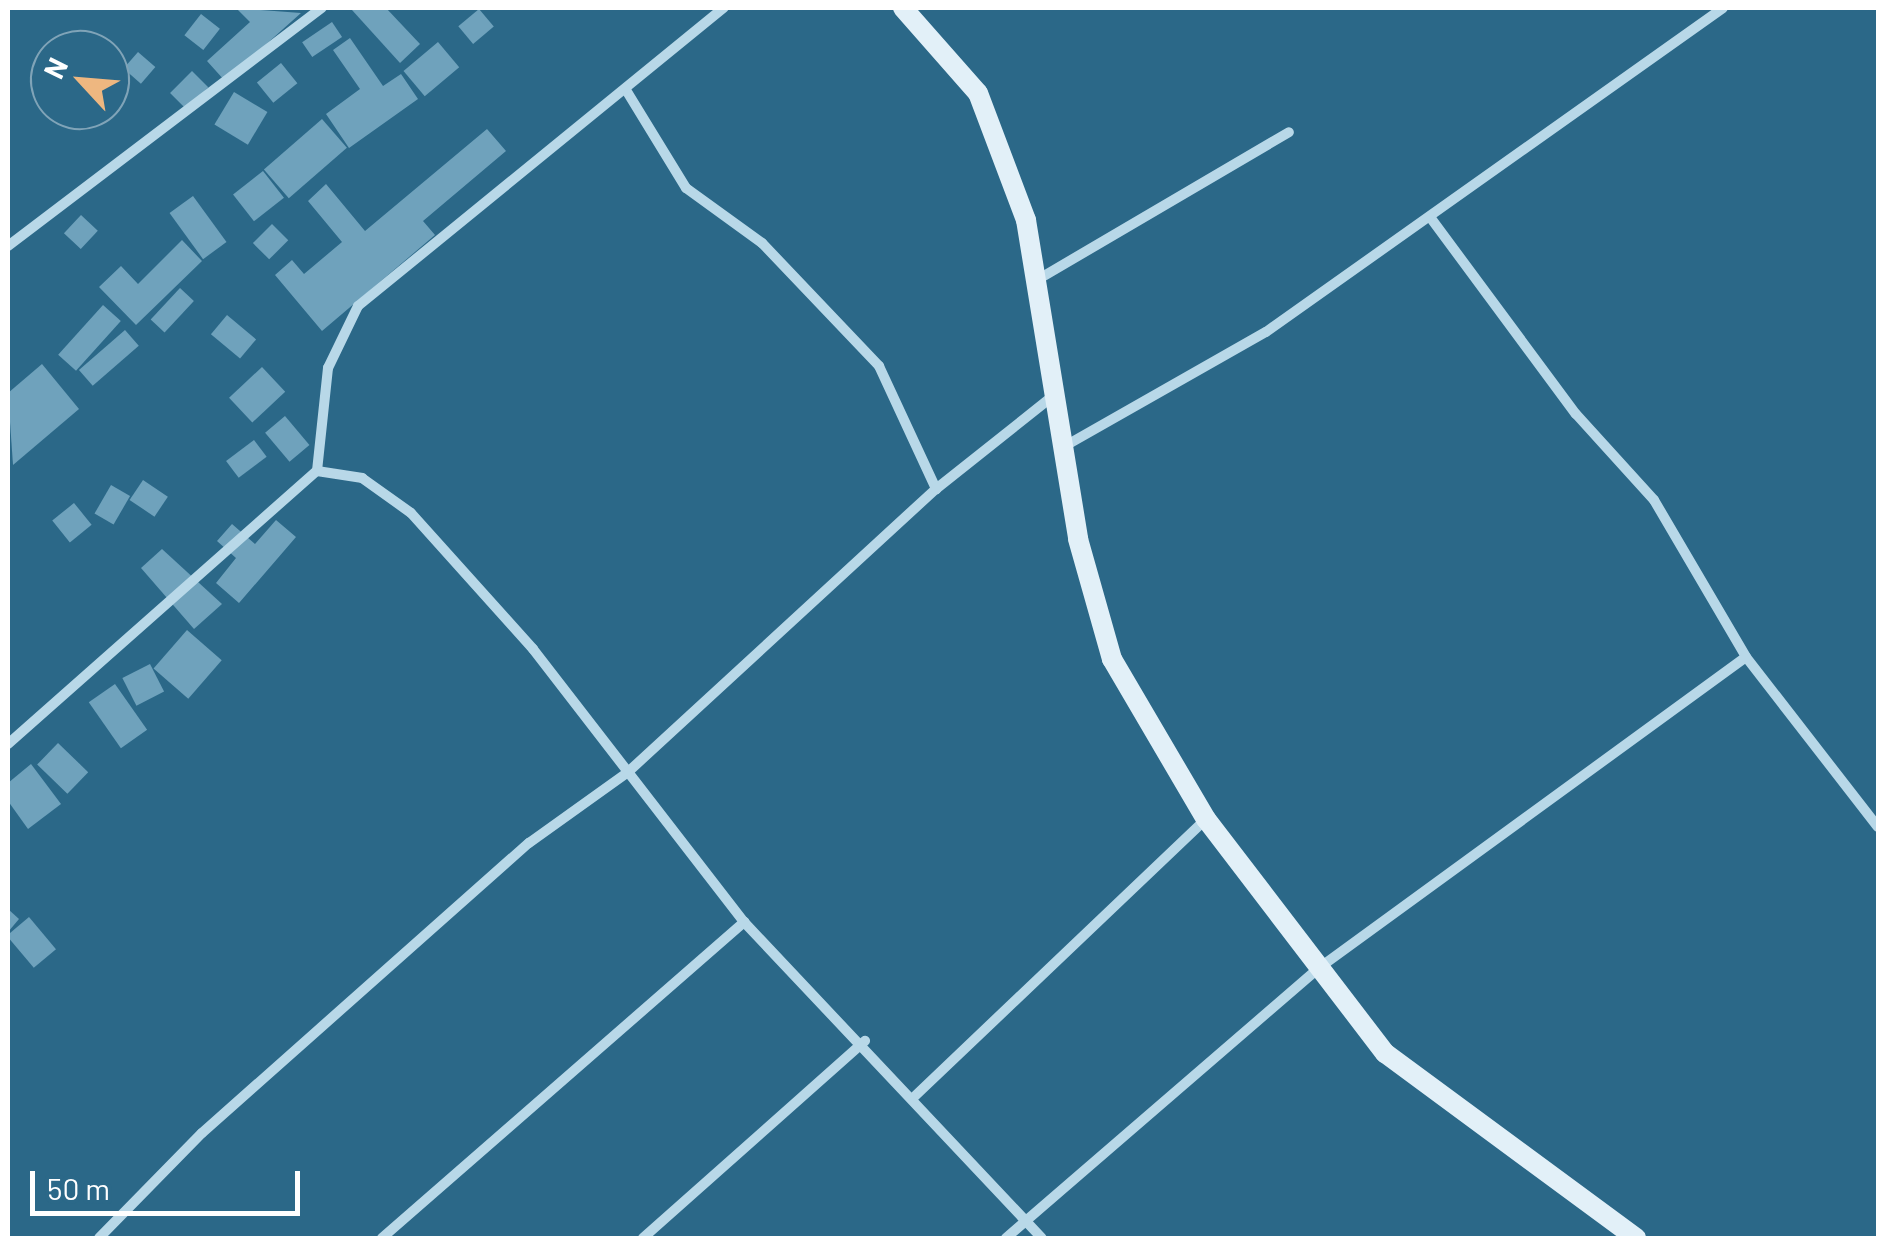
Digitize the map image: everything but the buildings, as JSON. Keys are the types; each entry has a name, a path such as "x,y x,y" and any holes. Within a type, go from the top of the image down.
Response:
{"street":[{"path":"8,246 322,8"},
{"path":"8,744 316,471 328,368 358,306 724,8"},
{"path":"903,8 978,94 1026,220 1065,446 1112,659 1206,819 1399,1066 1636,1238"},
{"path":"1065,446 1266,332 1723,8"},
{"path":"626,90 686,188 762,243 879,366 936,488"},
{"path":"1036,280 1290,132"},
{"path":"1430,217 1576,414 1654,500 1746,657 1878,827"},
{"path":"99,1238 202,1133 529,843 628,772 936,488 1058,393"},
{"path":"316,471 362,478 411,513 628,772 744,922 864,1041 1042,1238"},
{"path":"1006,1238 1319,968 1746,657"},
{"path":"915,1096 1206,819"},
{"path":"382,1238 744,922"},
{"path":"643,1238 864,1041"}]}
